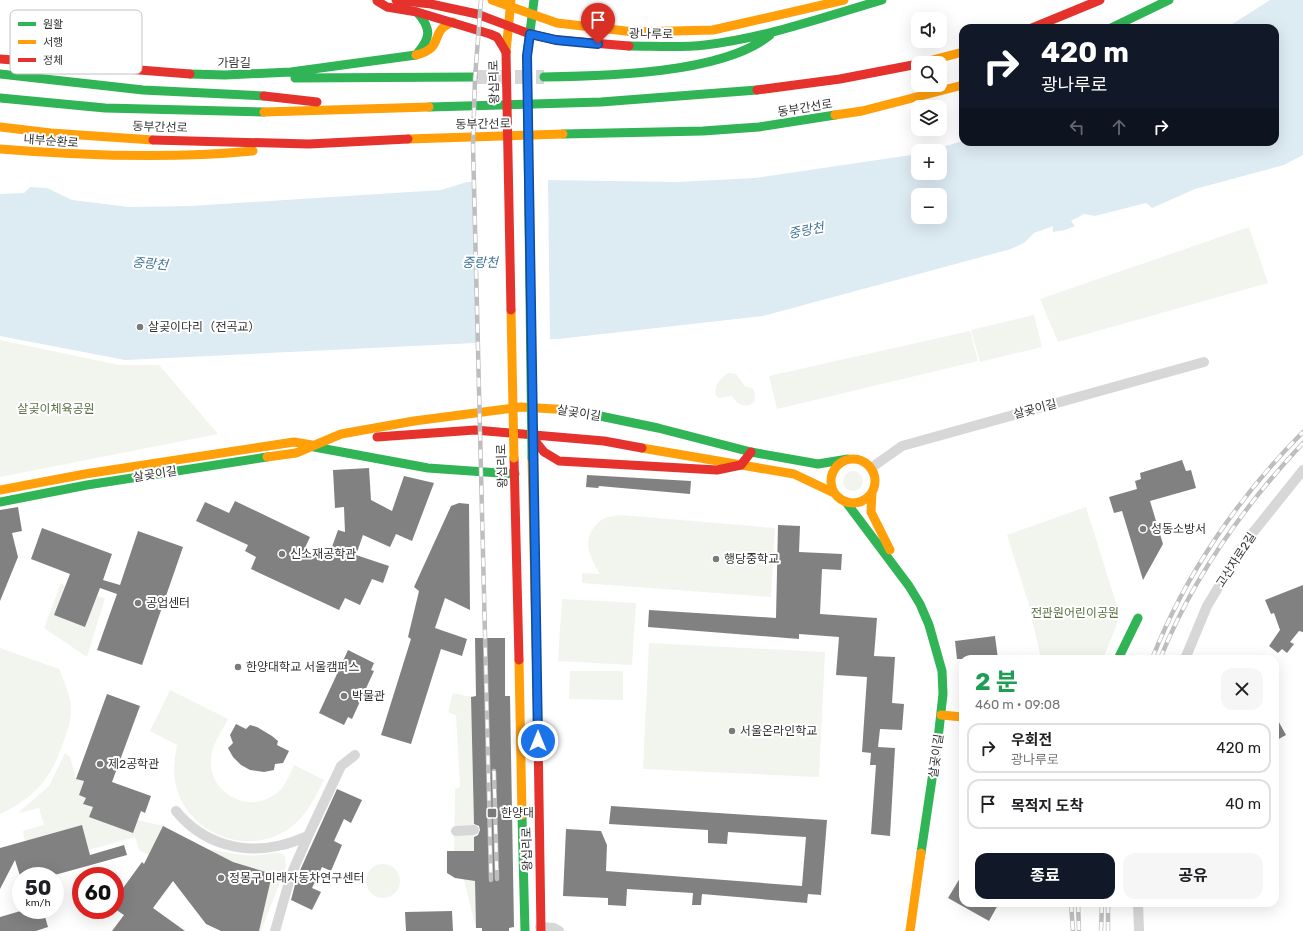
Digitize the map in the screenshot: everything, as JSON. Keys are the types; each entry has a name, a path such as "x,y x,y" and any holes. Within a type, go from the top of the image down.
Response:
{"main road":[{"path":"367,0 383,0"},
{"path":"377,0 387,7 417,12 490,34 497,38 506,52"},
{"name":"광나루로","path":"396,0 454,8 477,14 530,34 563,41 612,45 670,47 706,45 773,32 882,0"},
{"name":"광나루로","path":"492,0 510,4 533,16 558,23 634,32 713,30 840,1"},
{"name":"왕십리로","path":"534,0 527,56 532,458 537,636 541,929"},
{"path":"1042,24 1100,0"},
{"path":"1119,24 1169,0"},
{"name":"왕십리로","path":"510,4 506,52 525,931"},
{"path":"416,55 425,46 429,36 429,31 423,19 417,12"},
{"path":"416,55 429,52 434,44 440,28 444,24 453,22"},
{"path":"544,77 617,76 692,65 711,61 763,42 773,32"},
{"name":"동부간선로","path":"947,56 959,53"},
{"name":"가람길","path":"142,71 164,73 263,74 416,55"},
{"name":"가람길","path":"0,59 10,60"},
{"name":"동부간선로","path":"0,98 101,107 161,110 281,112 362,108 635,100 687,97 822,82 911,65"},
{"path":"0,74 194,94 280,97 362,108"},
{"path":"263,74 292,78 324,79 473,77"},
{"name":"동부간선로","path":"0,127 151,139 309,144 463,136 703,131 811,120 895,103 959,85"},
{"name":"내부순환로","path":"0,149 101,156 158,157 216,155 309,144"},
{"name":"살곶이길","path":"0,502 87,485 296,453 309,446 341,434 414,421 521,407 572,410 658,428 751,452 818,464 848,459"},
{"name":"살곶이길","path":"0,490 85,474 294,442 309,446 392,434 475,430 604,441 794,474 834,493"},
{"path":"532,437 542,451 550,458 559,461 716,470 741,465 751,452"},
{"path":"309,446 428,468 514,474"},
{"path":"848,459 860,460 871,468 875,480 872,492 861,502 846,502 834,493 831,487 832,473 841,462 848,459"},
{"name":"살곶이길","path":"872,492 870,505 874,519 908,586"},
{"name":"살곶이길","path":"846,502 920,604 936,647 942,671 943,694 941,715 910,931"},
{"path":"1120,655 1138,618"},
{"path":"941,715 959,717"}],"street":[{"name":"살곶이길","path":"871,468 902,446 1204,362"},
{"name":"고산자로2길","path":"1187,655 1207,606 1247,540 1303,470"},
{"path":"275,931 291,875 308,836 341,766 355,755"},
{"path":"176,811 186,823 204,836 222,844 242,848 262,849 282,845 308,836"},
{"path":"456,831 474,830"},
{"path":"1138,907 1139,931"},
{"path":"541,929 554,928 559,931"}],"green space":[{"path":"1249,227 1268,283 1058,342 1040,299"},
{"path":"1034,315 1042,347 980,362 971,330"},
{"path":"970,331 978,361 777,409 769,376"},
{"name":"살곶이체육공원","path":"0,340 119,365 159,365 218,434 0,477"},
{"path":"728,373 736,374 745,386 754,389 755,401 750,405 742,405 735,401 732,396 719,398 716,396 716,386 722,377"},
{"path":"849,471 857,471 863,477 863,485 857,491 849,491 843,485 843,477"},
{"name":"전관원어린이공원","path":"1086,507 1120,616 1105,655 1040,655 1029,605 1007,535"},
{"path":"620,515 775,528 771,597 582,583 582,573 600,574 588,548 590,534 602,520"},
{"path":"61,583 65,586 55,615 85,627 97,596 105,598 87,657 44,628"},
{"path":"562,599 636,603 632,665 558,661"},
{"path":"649,643 825,652 819,777 643,769"},
{"path":"0,648 59,669 69,694 71,714 70,723 58,756 47,777 32,794 12,808 0,814"},
{"path":"570,671 623,671 623,700 569,699"},
{"path":"170,690 228,719 215,744 211,759 212,771 216,781 222,790 231,796 241,801 252,802 263,800 274,795 284,785 294,765 324,780 308,808 296,823 279,834 261,840 242,841 224,837 207,828 192,816 181,800 175,781 174,768 177,745 150,731"},
{"path":"453,693 471,697 476,928 464,880 465,852 454,851 455,789 460,787 456,715 448,712"},
{"path":"65,753 70,757 76,779 84,781 79,795 86,798 84,804 93,807 89,817 138,820 163,826 149,855 139,850 135,837 89,850 82,825 25,841 23,831 44,825 39,808 18,813 49,786"},
{"path":"208,849 242,855 280,853 285,856 286,867 261,931 259,931 271,879 270,874 233,862"},
{"path":"386,864 395,869 399,874 399,888 395,893 390,897 380,898 376,897 367,888 366,878 367,874 376,865"}],"water":[{"name":"중랑천","path":"1270,0 1303,0 1303,155 1284,165 1195,189 1152,208 1146,203 1095,216 1084,214 1071,221 1075,226 1065,230 1053,232 1053,226 1034,233 1024,243 1011,249 763,316 558,339 125,360 0,336 0,194 24,193 30,187 47,188 72,200 130,207 191,206 441,190 467,182 546,180 677,182 755,178 911,155 911,180 947,180 947,146 959,142 959,146 1279,146 1279,24 1232,24"}],"pier":[{"path":"548,178 550,341 478,345 476,180"}],"building":[{"name":"성동소방서","path":"1182,460 1186,471 1191,470 1196,488 1150,501 1163,544 1143,580 1122,511 1114,513 1109,497 1137,489 1135,481 1141,479 1140,473"},
{"path":"369,468 371,500 392,511 404,476 434,483 412,541 396,534 390,547 363,535 356,555 389,566 383,583 372,579 360,605 345,598 339,610 251,569 256,557 245,551 248,545 196,521 205,502 229,513 235,501 310,537 304,550 327,561 338,530 345,532 344,507 335,508 333,470"},
{"path":"587,475 691,481 690,494 599,486 598,488 586,487"},
{"path":"459,503 469,504 470,610 445,598 435,628 467,639 462,656 441,649 411,744 381,735 411,639 408,637 419,591 414,587 451,506"},
{"path":"18,507 22,531 12,533 18,557 0,601 0,510"},
{"path":"778,525 800,526 799,552 842,554 841,570 822,569 820,614 877,618 874,656 895,657 892,703 904,704 902,730 880,729 878,747 895,748 890,836 871,834 876,765 870,765 871,753 862,752 867,677 836,675 839,637 799,634 799,639 648,627 649,610 776,618"},
{"path":"42,528 112,554 103,580 120,585 138,531 183,547 142,665 97,650 117,594 100,588 85,627 54,615 70,574 31,559"},
{"path":"1303,585 1303,632 1299,631 1290,642 1294,644 1287,653 1282,649 1278,653 1269,646 1280,630 1274,613 1271,614 1265,600"},
{"path":"995,636 997,655 959,655 959,659 957,659 955,641"},
{"path":"475,638 505,638 505,696 510,696 514,927 509,928 509,931 482,931 482,928 476,928 475,881 455,878 447,873 447,851 474,851 474,837 478,835 480,830 479,826 474,824 471,697 476,696"},
{"name":"박물관","path":"348,650 374,663 371,670 374,671 352,719 348,717 344,725 319,713"},
{"name":"제2공학관","path":"107,694 140,706 112,782 151,796 145,813 141,811 133,833 89,817 93,807 83,804 86,798 79,795 84,781 76,779"},
{"path":"1279,722 1286,735 1279,739"},
{"path":"236,724 246,729 250,725 257,727 272,736 278,741 277,745 289,751 283,763 275,764 274,770 264,772 250,770 241,765 233,757 228,748 233,743 230,735"},
{"path":"337,789 362,800 351,823 344,819 334,841 342,845 331,871 322,867 312,888 321,892 312,910 291,900 297,877"},
{"path":"611,806 827,820 821,895 808,894 807,903 702,894 701,905 692,905 693,893 627,889 626,906 608,905 608,898 563,896 566,829 601,831 607,845 606,871 802,886 806,837 728,832 727,844 708,843 708,830 609,824"},
{"path":"82,825 90,855 124,845 127,855 84,867 72,867 72,870 64,872 64,867 17,867 15,860 0,889 0,848"},
{"name":"정몽구 미래자동차연구센터","path":"163,826 233,862 269,873 271,879 259,931 221,931 206,924 173,881 153,908 185,931 112,931 121,919 124,919 124,887 142,862 144,864"},
{"path":"959,880 959,904 948,898"},
{"path":"964,907 997,907 989,921"},
{"path":"452,911 453,931 406,931 405,912"},
{"path":"12,914 12,919 46,919 48,927 36,931 0,931 0,917"}],"tunnel":[{"path":"473,77 544,77"}],"railway":[{"path":"481,0 475,78 473,145 491,880"},
{"path":"1154,655 1165,628 1181,597 1197,567 1216,538 1257,483 1303,432"},
{"path":"1162,655 1188,600 1221,545 1260,492 1303,443"},
{"path":"494,771 497,879"},
{"path":"1071,907 1073,931"},
{"path":"1078,907 1079,931"},
{"path":"1101,931 1102,907"},
{"path":"1108,907 1108,931"}],"traffic: fast":[{"path":"527,56 534,0"},
{"path":"629,46 667,47 727,42 772,32 882,0"},
{"path":"1119,24 1169,0"},
{"path":"190,74 225,75 291,72 416,55 425,44 428,34 425,24 417,12"},
{"path":"544,77 629,74 694,65 723,58 749,48 770,35"},
{"path":"527,56 532,458"},
{"path":"0,74 143,90 264,96"},
{"path":"295,78 473,77"},
{"path":"429,107 601,102 757,90"},
{"path":"0,98 105,108 264,112"},
{"path":"563,134 703,131 759,127 835,115"},
{"path":"571,410 658,428 751,452 818,464 848,459"},
{"path":"309,446 428,468 515,474"},
{"path":"0,502 87,485 267,457"},
{"path":"846,502 909,586 920,604 929,625 942,671 943,694 938,739 921,853"},
{"path":"1120,655 1138,618"},
{"path":"522,815 525,931"}],"traffic: slow":[{"path":"492,0 557,23 634,32 713,30 844,0"},
{"path":"506,52 511,0"},
{"path":"416,55 431,48 441,30 453,22"},
{"path":"947,56 959,53"},
{"path":"835,115 862,111 959,86"},
{"path":"264,112 429,107"},
{"path":"0,127 51,133 153,140"},
{"path":"408,139 563,134"},
{"path":"0,149 126,156 190,155 253,151"},
{"path":"511,310 514,458"},
{"path":"267,457 296,453 341,434 414,421 521,407 571,410"},
{"path":"0,490 85,474 294,442 312,445"},
{"path":"642,448 794,474 834,493"},
{"path":"532,458 538,733"},
{"path":"857,459 869,465 874,473 875,481 874,489 869,497 861,502 849,503 837,497 832,489 831,477 837,465 845,460 857,459"},
{"path":"872,492 871,512 890,550"},
{"path":"519,660 522,815"},
{"path":"941,715 959,717"},
{"path":"910,931 921,853"}],"traffic: jam":[{"path":"396,0 431,4 477,14 530,34 556,40 629,46"},
{"path":"1042,24 1100,0"},
{"path":"377,1 387,7 417,12 490,34 497,37 506,52"},
{"path":"506,52 511,310"},
{"path":"0,59 10,60"},
{"path":"757,90 840,79 911,65"},
{"path":"142,70 190,74"},
{"path":"264,96 317,102"},
{"path":"153,140 309,144 408,139"},
{"path":"377,437 475,430 604,441 642,448"},
{"path":"532,437 544,452 559,461 717,470 741,465 751,452"},
{"path":"514,458 519,660"},
{"path":"538,733 541,931"}],"place":[{"name":"살곶이다리（전곡교）","path":"140,327"},
{"name":"성동소방서","path":"1143,529"},
{"name":"신소재공학관","path":"282,554"},
{"name":"행당중학교","path":"716,559"},
{"name":"공업센터","path":"138,603"},
{"name":"한양대학교 서울캠퍼스","path":"238,667"},
{"name":"박물관","path":"344,696"},
{"name":"서울온라인학교","path":"732,731"},
{"name":"제2공학관","path":"100,764"},
{"name":"한양대","path":"492,813"},
{"name":"정몽구 미래자동차연구센터","path":"221,878"}],"route":[{"path":"538,741 536,583 532,458 527,56 530,34 556,40 598,44"}]}
